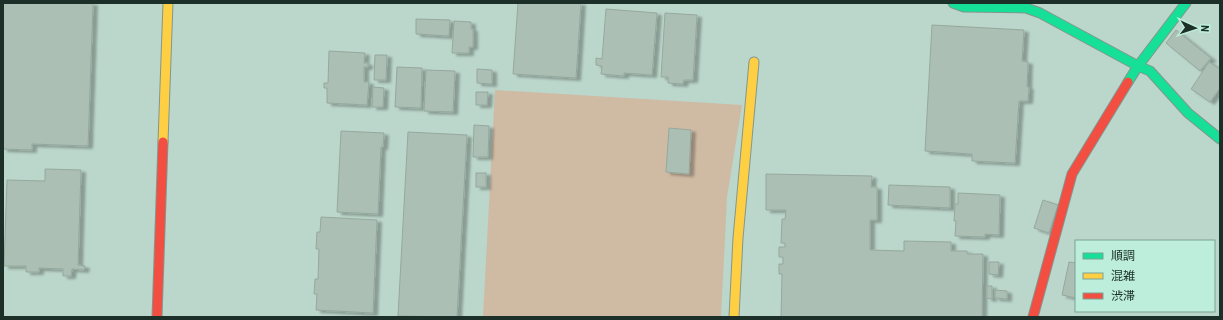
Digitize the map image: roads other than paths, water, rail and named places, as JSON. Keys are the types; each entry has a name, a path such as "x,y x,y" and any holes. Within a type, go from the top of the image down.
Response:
{"street":[{"path":"157,317 168,3"},
{"path":"953,3 964,7 1026,8 1040,13 1150,71 1188,113 1220,139"},
{"path":"1033,317 1072,174 1138,66 1186,3"},
{"path":"734,317 738,238 754,62"}]}
